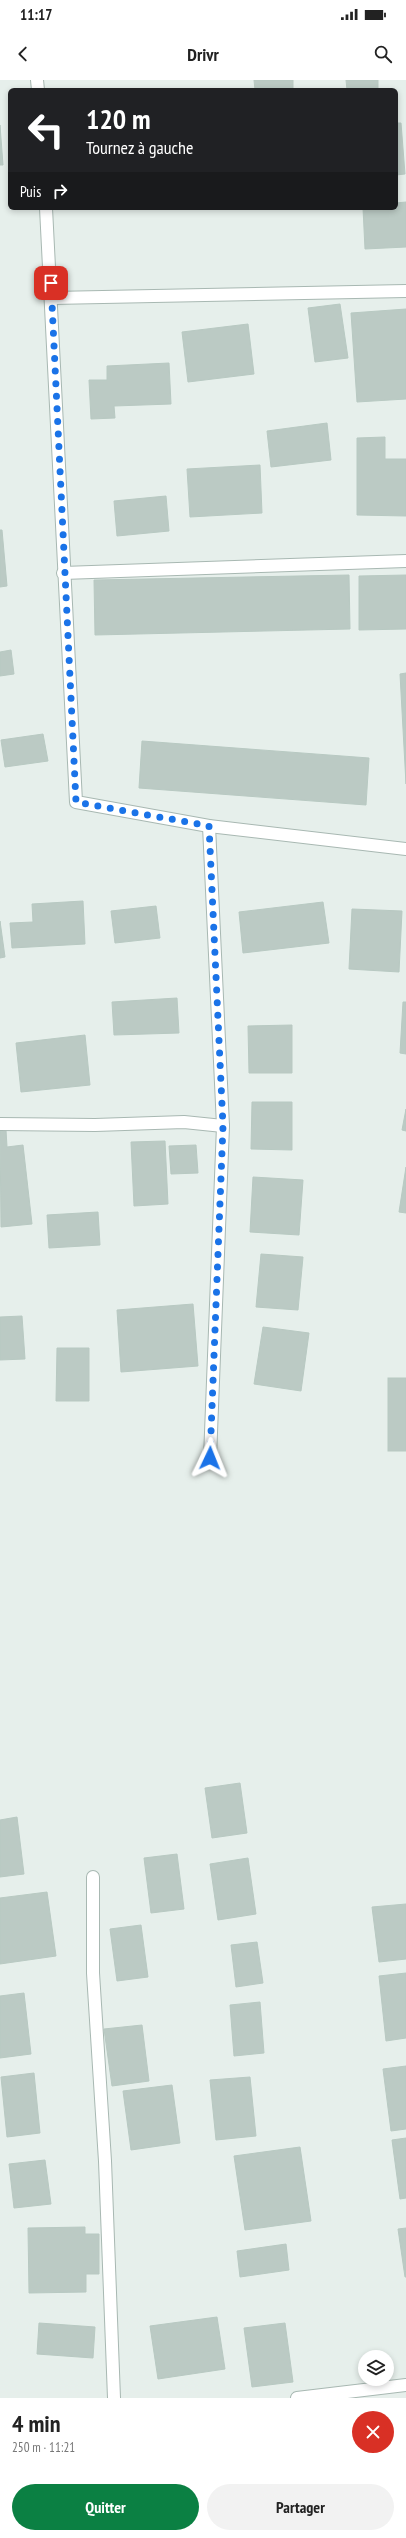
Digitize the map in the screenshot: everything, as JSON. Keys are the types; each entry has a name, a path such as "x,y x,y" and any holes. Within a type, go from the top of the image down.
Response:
{"street":[{"path":"46,210 52,298 63,574 76,802 209,826 406,849"},
{"path":"52,298 406,291"},
{"path":"63,574 406,561"},
{"path":"209,826 223,1126 210,1458"},
{"path":"0,1124 95,1125 184,1122 223,1126"},
{"path":"93,1877 93,1973 105,2161 114,2398"},
{"path":"297,2398 406,2385"}],"building":[{"path":"254,80 293,80 293,88 255,88"},
{"path":"346,80 378,80 378,88 347,88"},
{"path":"398,123 401,123 405,174 398,175"},
{"path":"0,125 3,165 0,165"},
{"path":"406,202 406,247 365,249 363,210 398,210 398,203"},
{"path":"340,304 348,358 315,362 308,308"},
{"path":"406,309 406,399 357,402 351,313"},
{"path":"248,324 254,374 188,382 182,332"},
{"path":"169,363 171,404 114,406 115,418 91,419 89,380 107,380 107,366"},
{"path":"327,423 331,460 271,467 267,431"},
{"path":"385,437 385,459 406,459 406,516 357,515 357,438"},
{"path":"260,465 262,513 190,517 187,469"},
{"path":"166,496 169,531 117,536 114,501"},
{"path":"0,530 2,530 7,586 0,587"},
{"path":"349,575 350,629 95,635 94,580"},
{"path":"406,575 406,629 359,630 359,576"},
{"path":"11,650 14,674 0,676 0,652"},
{"path":"406,673 406,784 400,674"},
{"path":"43,734 48,761 5,767 1,740"},
{"path":"142,741 369,758 366,805 139,788"},
{"path":"83,901 85,944 12,948 10,923 33,922 32,904"},
{"path":"323,902 329,943 243,953 239,912"},
{"path":"156,906 160,938 115,943 111,911"},
{"path":"352,909 402,911 399,972 349,969"},
{"path":"0,921 5,957 0,958"},
{"path":"177,998 179,1033 114,1035 112,1002"},
{"path":"403,1002 406,1002 406,1054 400,1053"},
{"path":"292,1025 292,1073 249,1073 248,1026"},
{"path":"85,1035 90,1085 21,1092 16,1043"},
{"path":"252,1102 292,1102 292,1150 251,1149"},
{"path":"406,1109 406,1131 402,1130"},
{"path":"6,1130 7,1147 23,1145 32,1224 1,1227 0,1131"},
{"path":"165,1141 168,1204 134,1206 131,1142"},
{"path":"196,1145 198,1173 171,1174 169,1146"},
{"path":"406,1167 406,1213 399,1212"},
{"path":"253,1177 303,1180 299,1235 250,1232"},
{"path":"98,1212 100,1245 49,1248 47,1215"},
{"path":"261,1254 303,1257 298,1310 256,1307"},
{"path":"193,1304 198,1366 121,1372 117,1310"},
{"path":"22,1316 25,1359 0,1360 0,1317"},
{"path":"263,1327 309,1333 301,1391 254,1384"},
{"path":"57,1348 89,1348 89,1401 56,1401"},
{"path":"388,1378 406,1378 406,1451 388,1451"},
{"path":"240,1783 247,1833 212,1838 205,1788"},
{"path":"17,1817 24,1874 0,1877 0,1820"},
{"path":"177,1854 184,1909 151,1913 144,1858"},
{"path":"248,1858 256,1914 218,1920 210,1864"},
{"path":"47,1892 56,1956 0,1964 0,1898"},
{"path":"406,1904 406,1959 379,1962 372,1907"},
{"path":"141,1925 148,1977 117,1981 110,1929"},
{"path":"257,1942 263,1983 236,1987 231,1945"},
{"path":"406,1973 406,2038 386,2041 379,1976"},
{"path":"24,1993 31,2054 0,2058 0,1996"},
{"path":"260,2002 264,2053 234,2056 230,2005"},
{"path":"142,2025 149,2081 112,2086 104,2029"},
{"path":"406,2066 406,2129 391,2131 383,2069"},
{"path":"34,2073 40,2133 7,2137 1,2077"},
{"path":"250,2077 256,2136 216,2140 210,2080"},
{"path":"172,2085 180,2143 131,2150 123,2091"},
{"path":"406,2138 406,2198 400,2199 392,2140"},
{"path":"300,2147 311,2221 245,2230 234,2156"},
{"path":"45,2160 51,2204 14,2208 9,2164"},
{"path":"85,2227 85,2234 99,2234 99,2274 86,2274 86,2292 29,2293 28,2228"},
{"path":"406,2228 406,2277 405,2277 398,2229"},
{"path":"286,2244 289,2270 240,2277 237,2251"},
{"path":"217,2317 225,2369 158,2379 150,2326"},
{"path":"39,2323 95,2327 93,2358 37,2354"},
{"path":"285,2323 293,2382 252,2387 244,2328"}],"route":[{"path":"51,283 63,574 76,802 209,826 223,1126 210,1458"}]}
